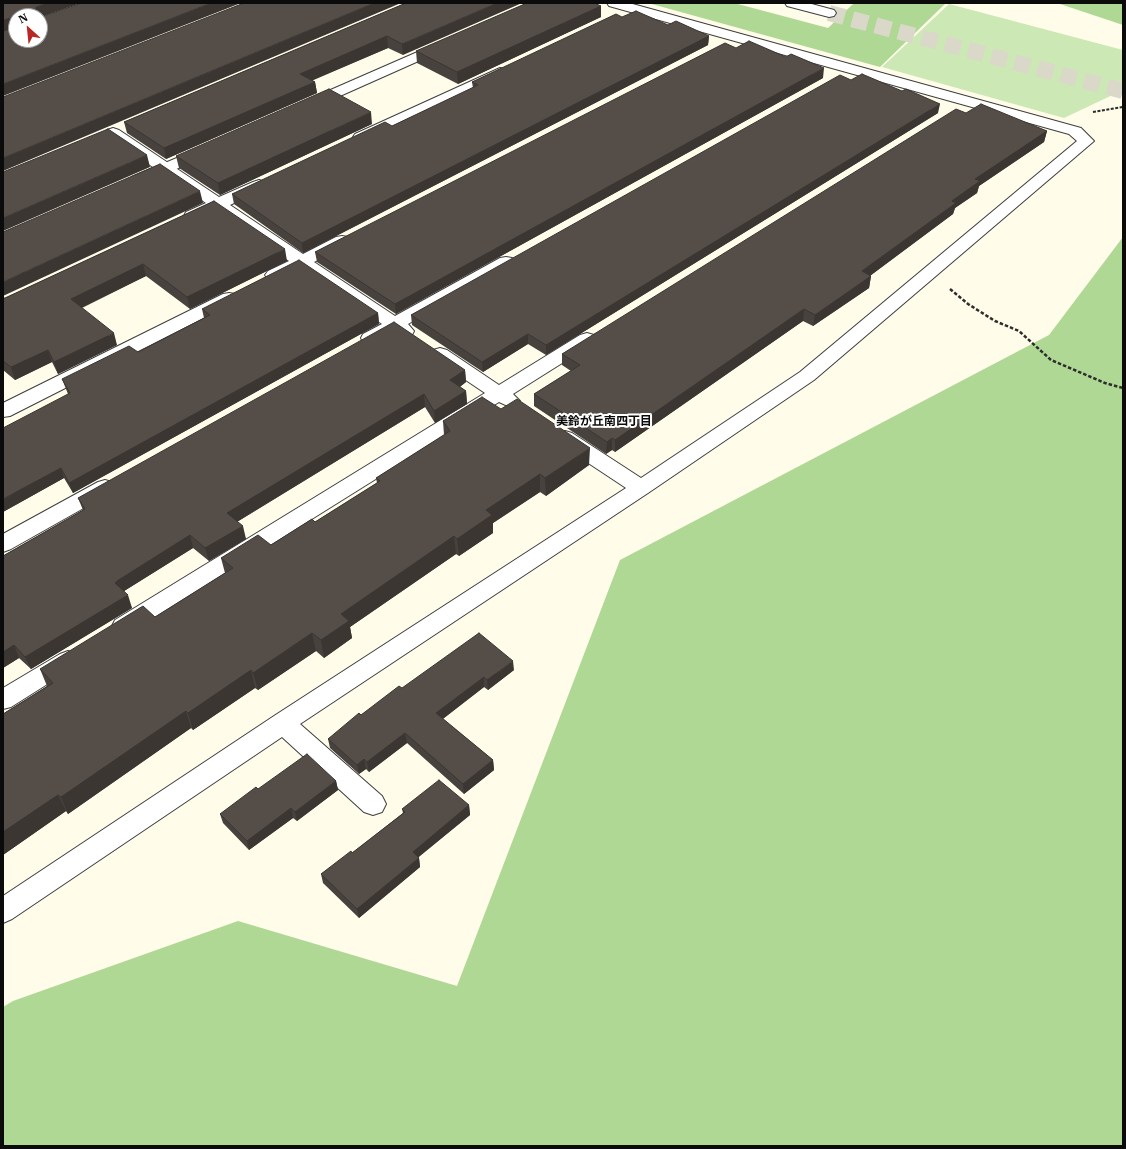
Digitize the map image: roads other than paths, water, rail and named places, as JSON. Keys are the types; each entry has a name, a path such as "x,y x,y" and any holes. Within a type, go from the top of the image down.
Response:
{"street":[{"path":"792,3 829,13"},
{"path":"3,911 283,723 807,376 1086,140 1075,131 633,9 613,11"},
{"path":"297,110 457,38"},
{"path":"716,49 737,38"},
{"path":"348,143 512,66"},
{"path":"831,82 851,70"},
{"path":"948,115 970,101"},
{"path":"113,133 220,204 302,262 525,411"},
{"path":"124,186 218,145"},
{"path":"176,224 269,180"},
{"path":"3,411 358,233"},
{"path":"354,347 520,255"},
{"path":"105,637 600,332"},
{"path":"550,428 640,488"},
{"path":"3,544 120,478"},
{"path":"3,700 85,650"},
{"path":"283,723 374,804"}],"tunnel":[{"path":"829,13 1123,91"}],"district":[{"name":"美鈴が丘南四丁目","path":"604,422"}]}
